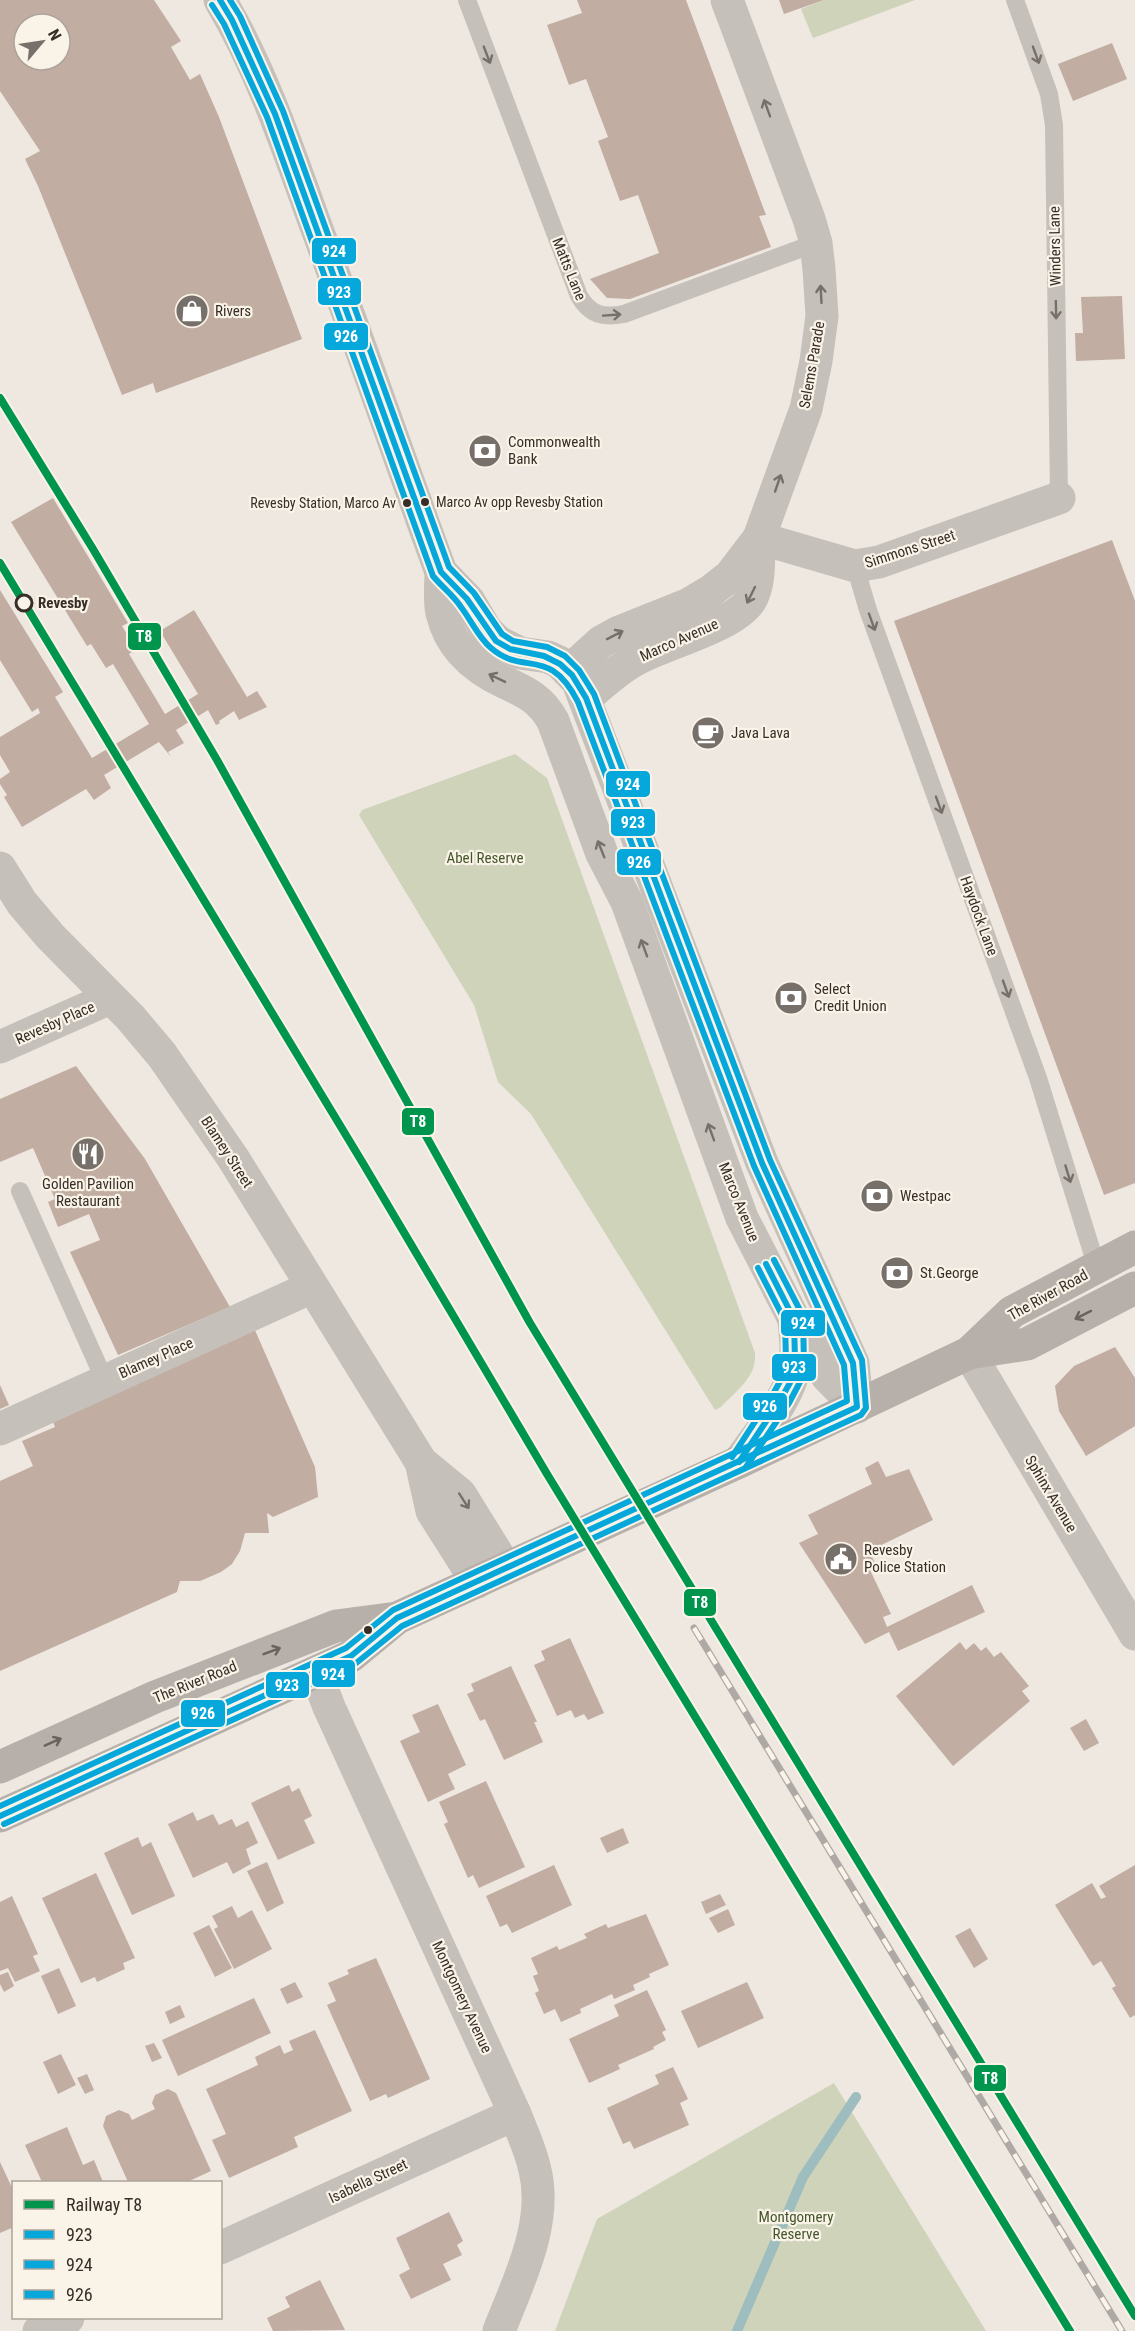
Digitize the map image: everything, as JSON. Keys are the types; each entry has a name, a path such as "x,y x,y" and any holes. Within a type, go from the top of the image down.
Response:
{"main road":[{"name":"The River Road","path":"969,1353 1012,1312 1135,1246"},
{"name":"The River Road","path":"0,1816 351,1656 397,1618 739,1462 969,1353 1028,1344 1135,1288"},
{"name":"The River Road","path":"0,1767 155,1697 336,1626 397,1618"}],"street":[{"name":"Marco Avenue","path":"220,0 236,29 275,114 441,572 441,612 448,632 458,650 472,663 488,674 526,692 546,708 564,749 602,854 627,902 742,1218 794,1319 827,1376 857,1407"},
{"name":"Selems Parade","path":"727,0 809,219 816,243 822,316 806,409 759,538"},
{"name":"Simmons Street","path":"759,538 855,566 879,562 1059,498"},
{"name":"Marco Avenue","path":"546,708 578,684 621,669 635,659 713,627 734,615 749,602 756,589 759,538"},
{"name":"Marco Avenue","path":"441,572 469,602 486,630 498,642 520,653 548,657 578,684"},
{"path":"578,684 762,1163 854,1363 857,1407"},
{"name":"Blamey Street","path":"0,868 22,903 50,936 147,1035 162,1055 233,1158 421,1462 460,1494 492,1575"},
{"name":"Revesby Place","path":"0,1047 110,998"},
{"name":"Blamey Place","path":"0,1429 312,1287"},
{"path":"739,1462 782,1399 792,1379 796,1343 794,1319"},
{"name":"Sphinx Avenue","path":"969,1353 1135,1634"},
{"name":"Montgomery Avenue","path":"316,1673 329,1707 515,2114 536,2170 539,2200 535,2229 499,2331"},
{"name":"Isabella Street","path":"222,2247 515,2114"},
{"path":"39,2331 66,2319"}],"lane":[{"name":"Matts Lane","path":"467,0 579,296 585,307 594,314 604,317 624,314 816,243"},
{"name":"Winders Lane","path":"1015,0 1049,94 1054,125 1059,498"},
{"name":"Haydock Lane","path":"855,566 868,610 1038,1078 1097,1268"},
{"path":"20,1191 105,1381"}],"green space":[{"path":"824,0 915,0 813,38 801,9"},
{"name":"Abel Reserve","path":"515,754 547,778 755,1353 755,1362 749,1376 721,1407 715,1410 531,1114 498,1082 474,1005 359,815 362,810"},
{"name":"Montgomery Reserve","path":"834,2083 986,2331 555,2331 597,2219"}],"building":[{"path":"0,0 154,0 181,41 171,47 190,80 200,74 219,117 302,339 156,393 153,383 122,395 25,159 40,151 0,91"},
{"path":"577,0 686,0 766,215 759,216 771,247 630,299 607,298 590,279 659,253 638,195 620,201 598,141 608,137 586,79 569,85 547,25 582,13"},
{"path":"779,0 824,0 784,14"},
{"path":"1112,43 1127,79 1073,101 1058,64"},
{"path":"1122,296 1125,359 1076,361 1075,333 1083,333 1081,297"},
{"path":"53,498 128,623 122,626 136,649 129,654 165,714 198,694 160,631 194,610 247,697 257,691 267,707 239,720 234,711 216,725 208,710 176,730 184,743 168,752 171,757 159,742 104,775 111,788 94,800 86,789 22,827 4,797 7,795 0,784 0,779 10,772 0,755 0,737 40,713 38,708 32,712 0,660 0,590 63,692 55,697 92,758 149,724 113,664 106,668 91,644 87,646 11,522"},
{"path":"1112,540 1135,601 1135,1183 1104,1195 894,621"},
{"path":"76,1066 145,1159 230,1307 118,1355 70,1252 100,1240 89,1214 58,1227 48,1202 55,1199 33,1148 0,1162 0,1099"},
{"path":"254,1328 315,1467 318,1497 273,1517 267,1513 269,1533 245,1533 240,1551 232,1564 221,1572 200,1581 180,1581 177,1592 0,1671 0,1481 33,1466 22,1441 55,1427 52,1419"},
{"path":"1115,1347 1135,1378 1135,1426 1086,1456 1059,1411 1055,1386 1074,1366"},
{"path":"0,1385 9,1405 0,1409"},
{"name":"Revesby Police Station","path":"878,1461 886,1477 909,1469 933,1520 869,1551 877,1567 870,1570 891,1614 883,1617 887,1627 972,1585 985,1612 898,1651 889,1632 865,1644 799,1543 818,1534 808,1515 872,1484 865,1468"},
{"path":"570,1638 604,1713 588,1720 584,1714 575,1718 571,1710 557,1716 534,1665 545,1660 541,1651"},
{"path":"960,1642 966,1650 974,1643 981,1651 986,1647 994,1657 1001,1652 1029,1686 1022,1691 1030,1701 953,1766 896,1696"},
{"path":"511,1666 537,1722 534,1722 543,1742 504,1760 485,1719 480,1721 467,1694 474,1691 471,1684"},
{"path":"438,1704 466,1765 448,1774 455,1789 428,1802 400,1741 420,1732 412,1715"},
{"path":"1086,1719 1099,1743 1084,1751 1070,1728"},
{"path":"486,1781 525,1867 479,1888 473,1875 468,1878 444,1824 448,1822 439,1802"},
{"path":"289,1785 292,1792 299,1788 312,1816 304,1820 315,1843 278,1860 251,1803"},
{"path":"193,1812 197,1821 213,1814 219,1825 232,1819 236,1827 248,1821 258,1843 246,1849 251,1864 233,1874 227,1862 193,1878 168,1824"},
{"path":"623,1828 629,1843 607,1853 600,1838"},
{"path":"138,1837 142,1847 151,1842 175,1896 132,1915 104,1853"},
{"path":"267,1862 284,1903 267,1912 247,1871"},
{"path":"554,1865 572,1905 512,1933 507,1924 500,1927 486,1896"},
{"path":"1135,1865 1135,2015 1130,2018 1112,1988 1116,1986 1101,1961 1093,1966 1055,1905 1092,1883 1101,1899 1106,1897 1099,1886"},
{"path":"96,1873 135,1958 123,1963 125,1969 97,1982 95,1977 81,1983 42,1898"},
{"path":"720,1894 726,1905 706,1914 701,1902"},
{"path":"12,1896 38,1954 33,1956 40,1971 15,1982 8,1968 0,1971 0,1902"},
{"path":"232,1906 238,1918 252,1910 272,1949 234,1969 214,1929 218,1927 212,1916"},
{"path":"728,1909 735,1925 718,1933 709,1918"},
{"path":"646,1914 669,1965 649,1974 650,1977 633,1985 635,1990 614,1999 612,1994 580,2009 581,2013 561,2022 555,2009 544,2014 535,1993 539,1991 533,1976 538,1974 531,1958 557,1946 559,1950 587,1938 584,1934 606,1924 608,1928"},
{"path":"209,1925 232,1968 215,1977 193,1933"},
{"path":"970,1928 988,1959 974,1968 955,1936"},
{"path":"376,1958 430,2079 388,2098 386,2094 370,2101 327,2005 336,2001 328,1983 349,1974 347,1970"},
{"path":"59,1968 76,2006 58,2014 41,1976"},
{"path":"8,1972 14,1986 4,1992 0,1984 0,1975"},
{"path":"295,1982 303,1997 287,2004 280,1989"},
{"path":"747,1982 764,2018 698,2048 681,2011"},
{"path":"647,1990 666,2030 662,2032 666,2040 653,2047 654,2049 618,2065 620,2069 589,2083 569,2039 619,2016 614,2005"},
{"path":"254,1998 271,2033 178,2076 162,2040"},
{"path":"180,2005 185,2017 170,2024 165,2012"},
{"path":"315,2030 352,2111 294,2137 298,2147 229,2178 212,2140 226,2134 206,2089 258,2065 255,2057 280,2045 284,2054 293,2050 289,2041"},
{"path":"154,2043 162,2058 152,2062 145,2046"},
{"path":"61,2054 76,2085 58,2094 43,2062"},
{"path":"673,2067 688,2099 680,2103 689,2125 634,2149 630,2141 623,2144 607,2108 659,2084 655,2075"},
{"path":"87,2074 94,2090 85,2094 77,2078"},
{"path":"168,2089 176,2093 211,2171 189,2181 128,2181 103,2126 106,2116 119,2110 129,2114 132,2120 155,2109 152,2103 155,2095"},
{"path":"67,2127 83,2165 94,2160 103,2181 42,2181 25,2145"},
{"path":"0,2162 12,2188 12,2228 0,2233"},
{"path":"449,2212 463,2241 457,2245 462,2255 443,2264 451,2280 411,2299 399,2275 410,2269 396,2238"},
{"path":"320,2280 345,2330 273,2331 267,2318 290,2307 285,2297"}],"waterway":[{"path":"737,2331 803,2177 856,2097"}],"railway":[{"path":"694,1628 1122,2331"}],"rail line":[{"name":"T8","path":"0,398 93,549 217,760 530,1323 1135,2316"},
{"name":"T8","path":"0,563 364,1165 547,1474 1070,2331"}],"transit line":[{"name":"923","path":"0,1816 351,1656 397,1618 857,1407 853,1363 762,1163 586,698 572,675 560,664 544,656 510,649 496,641 467,599 441,572 275,114 232,20 220,0"},
{"name":"924","path":"4,1824 355,1664 402,1626 861,1415 866,1408 862,1360 770,1160 594,694 579,670 565,656 547,647 513,641 502,634 474,593 449,567 283,111 240,16 230,0"},
{"name":"926","path":"0,1806 346,1648 393,1610 847,1401 844,1365 754,1166 578,702 557,674 536,664 515,661 503,656 486,644 458,603 433,576 267,117 224,24 212,5"},
{"name":"924","path":"746,1467 789,1403 800,1382 804,1364 803,1316 774,1260"},
{"name":"923","path":"739,1462 781,1399 792,1379 795,1362 794,1319 766,1264"},
{"name":"926","path":"732,1457 773,1394 783,1376 786,1361 785,1321 758,1268"}],"place":[{"name":"Rivers","path":"192,311"},
{"name":"Commonwealth Bank","path":"485,451"},
{"name":"Marco Av opp Revesby Station","path":"425,502"},
{"name":"Revesby Station, Marco Av","path":"407,503"},
{"name":"Revesby","path":"24,603"},
{"name":"Java Lava","path":"708,733"},
{"name":"Select Credit Union","path":"791,998"},
{"name":"Golden Pavilion Restaurant","path":"88,1154"},
{"name":"Westpac","path":"877,1196"},
{"name":"St.George","path":"897,1273"},
{"name":"Revesby Police Station","path":"841,1559"}]}
